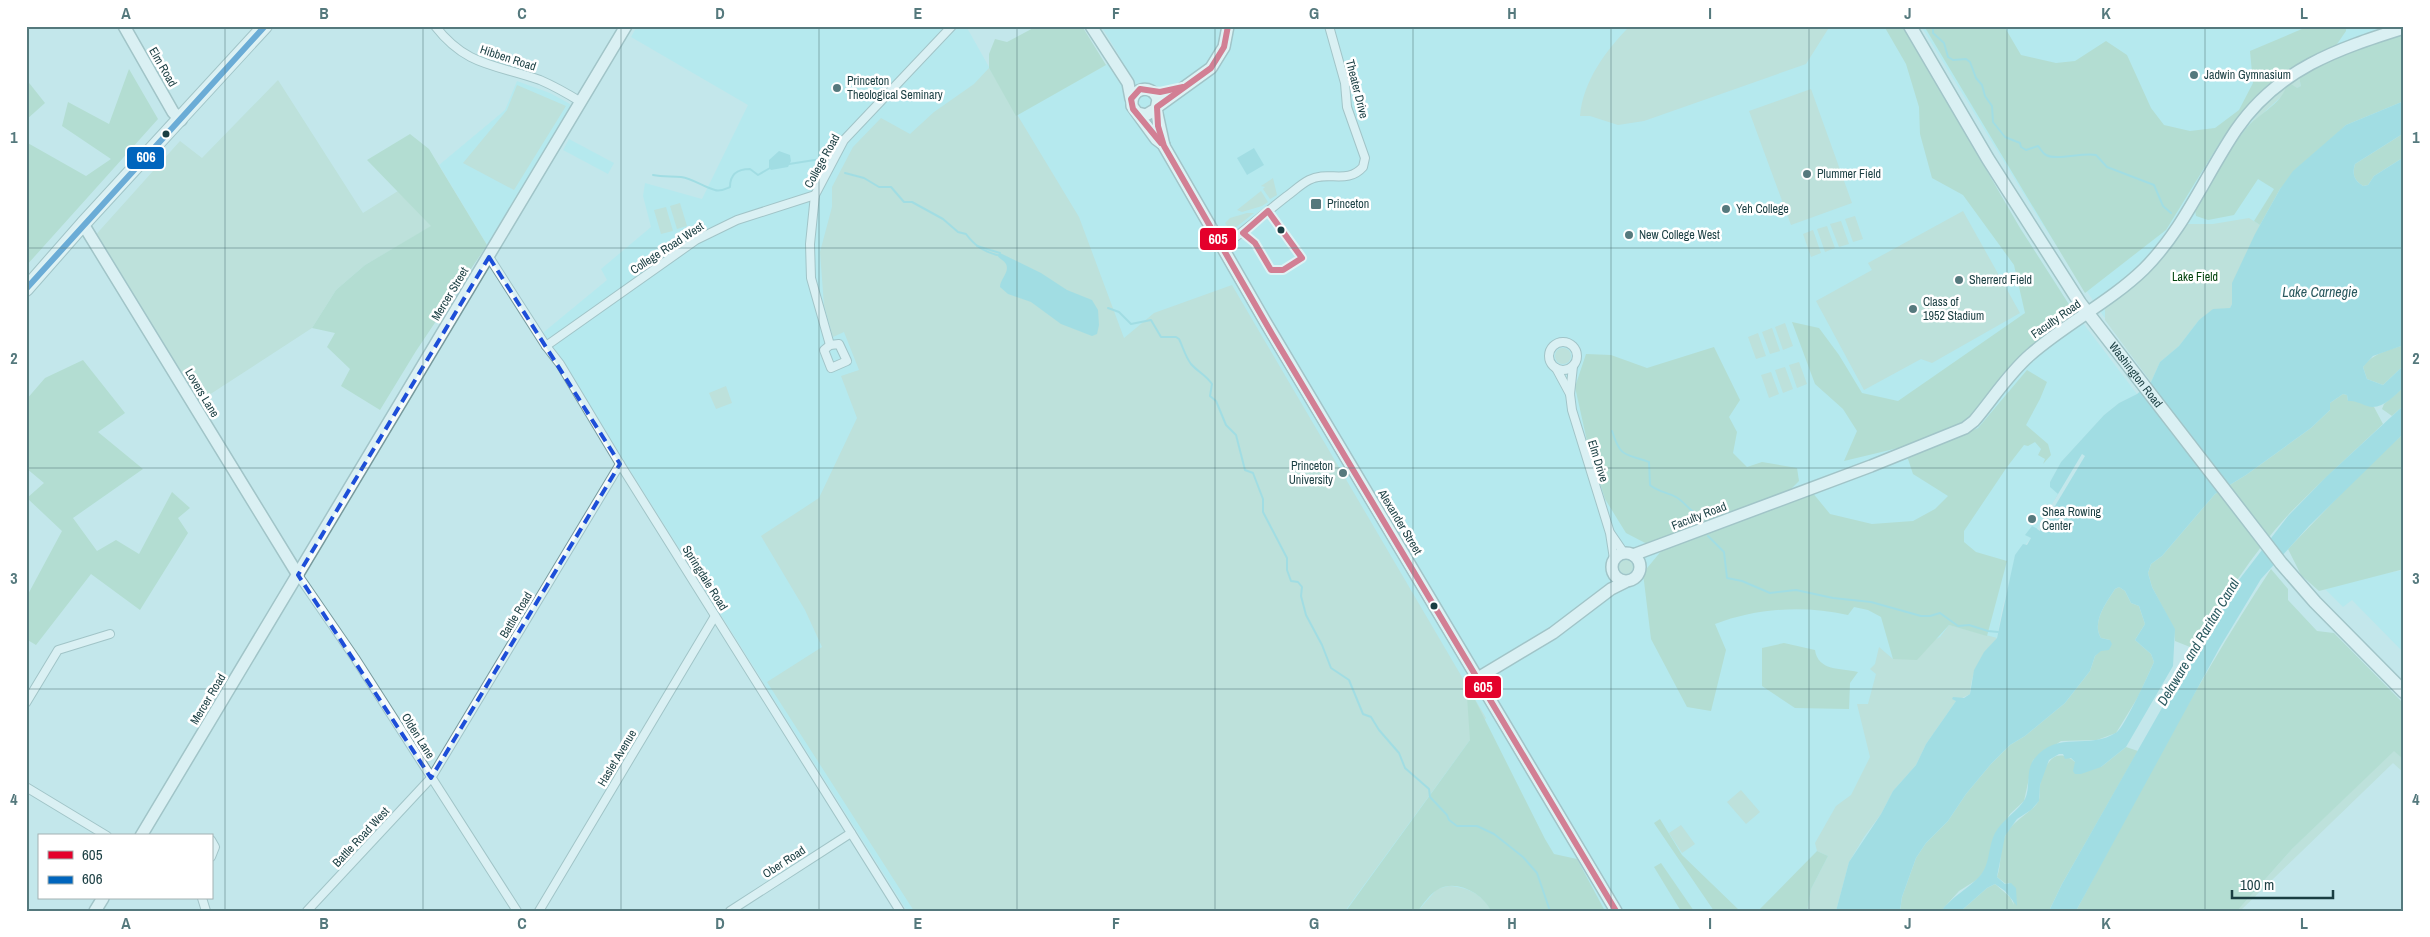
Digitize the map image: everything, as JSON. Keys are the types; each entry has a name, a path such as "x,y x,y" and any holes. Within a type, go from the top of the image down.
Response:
{"highway":[{"path":"26,289 83,224 181,120 265,26"}],"main road":[{"name":"Elm Road","path":"124,26 173,112 181,120"},
{"name":"Mercer Street","path":"298,575 626,26"},
{"path":"1091,26 1128,83 1133,109 1138,113 1146,115 1183,87 1199,78 1216,62 1224,47 1228,26"},
{"name":"Washington Road","path":"1910,26 1988,159 2088,314 2275,557 2315,602 2404,692"},
{"name":"Faculty Road","path":"1621,559 1658,547 1956,433 1974,422 2030,354 2088,314 2135,278 2158,253 2186,216 2236,131 2271,92 2304,68 2332,52 2404,28"},
{"path":"1118,69 1130,74 1151,91 1158,99 1157,108"},
{"path":"1132,99 1136,92 1183,87"},
{"name":"Alexander Street","path":"1157,108 1164,146"},
{"name":"Alexander Street","path":"1138,113 1156,139 1164,146 1616,911"},
{"name":"Lovers Lane","path":"83,224 298,575"},
{"name":"Faculty Road","path":"1625,582 1636,578 1640,566 1658,547"},
{"path":"1593,602 1608,582 1621,559"},
{"path":"1621,559 1640,566"},
{"path":"1621,559 1617,578 1625,582"},
{"name":"Mercer Road","path":"142,834 298,575"},
{"path":"1478,678 1553,633 1593,602 1625,582"},
{"path":"95,911 102,900"}],"street":[{"name":"Hibben Road","path":"435,26 454,47 473,59 541,81 581,102"},
{"name":"College Road","path":"830,345 815,297 810,271 814,194 844,140 952,26"},
{"name":"Theater Drive","path":"1222,247 1243,233 1308,180 1324,176 1354,176 1363,168 1365,158 1347,107 1345,83 1329,26"},
{"name":"College Road West","path":"546,346 696,240 737,220 814,194"},
{"name":"Springdale Road","path":"489,258 546,346 560,364 620,464 900,911"},
{"path":"1563,342 1570,344 1575,349 1577,358 1573,366 1566,369 1556,368 1551,362 1550,352 1555,345 1563,342"},
{"name":"Elm Drive","path":"1570,394 1573,366"},
{"name":"Elm Drive","path":"1556,368 1570,394 1577,428 1610,533 1621,559"},
{"name":"Battle Road","path":"431,778 620,464"},
{"name":"Elm Drive","path":"1610,533 1621,559"},
{"name":"Olden Lane","path":"298,575 355,658 517,911"},
{"name":"Haslet Avenue","path":"539,911 715,616"},
{"path":"26,703 58,650 110,634"},
{"name":"Battle Road West","path":"307,911 431,778"},
{"path":"26,787 103,834"},
{"name":"Ober Road","path":"730,911 851,832"},
{"path":"212,842 216,851 212,856"}],"highlighted area":[{"path":"489,257 620,464 431,778 298,575"}],"shaded area":[{"name":"Princeton University","path":"637,26 947,26 847,139 859,131 959,26 966,26 1016,115 1120,57 1101,26 1903,26 2020,228 2070,306 2137,394 2119,403 2104,415 2061,462 2050,482 2059,493 2037,529 2026,535 2031,538 2014,559 2013,573 2002,609 1997,638 1984,652 1849,862 1836,911 907,911 563,364 539,336 607,280 601,269 651,227 643,196 645,183 702,199 748,105 631,37"},
{"path":"1921,26 2404,26 2404,101 2346,125 2280,189 2232,283 2230,308 2199,320 2179,346 2160,362 2151,382 2102,314 2039,219"},
{"path":"517,81 550,93 570,104 570,108 487,245 439,165 505,110"},
{"path":"569,139 614,163 608,174 563,150"},
{"path":"2404,570 2404,653 2352,600 2343,607 2323,587 2347,580"}],"green space":[{"path":"1037,26 1082,26 1106,65 1016,116 989,68 989,54 995,39 1007,42"},
{"path":"1630,26 1830,26 1806,64 1644,121 1618,125 1590,116 1580,116 1586,91 1597,67 1612,45"},
{"path":"1884,26 1903,26 2020,228 2070,306 2068,319 2028,348 1972,417 1919,443 1844,461 1857,431 1843,409 1815,384 1792,322 1819,328 1839,355 1862,393 1898,401 2025,313 2014,265 1963,195 1932,178 1920,134 1919,107 1906,64"},
{"path":"1924,26 2004,26 2021,55 2056,63 2075,61 2106,41 2127,55 2151,108 2164,125 2190,131 2215,128 2239,110 2253,83 2250,51 2309,26 2346,26 2346,31 2335,47 2260,101 2222,139 2166,230 2085,293"},
{"path":"2404,33 2404,101 2346,125 2280,189 2260,225 2254,221 2274,189 2258,179 2234,215 2208,220 2196,216 2195,210 2230,150 2249,125 2279,100 2286,87 2291,84 2297,88 2301,86 2299,77 2314,65"},
{"path":"989,68 1079,217 1124,338 1154,313 1232,285 1486,718 1345,911 914,911 767,682 822,647 805,610 761,536 819,498 857,418 841,376 859,370 844,332 833,337 824,305 820,252 832,207 832,187 853,147 881,118 910,134 934,112 974,84"},
{"path":"129,69 158,119 26,266 26,142 86,176 111,159 62,126 68,102 109,124"},
{"path":"2302,73 2299,77 2301,86 2283,95 2246,129 2264,106"},
{"path":"26,79 45,103 26,120"},
{"path":"278,80 363,213 398,191 432,226 365,265 336,290 312,328 192,406 92,239 180,141 202,158"},
{"path":"517,85 566,106 514,190 463,163 507,110"},
{"name":"Plummer Field","path":"1811,89 1852,203 1791,225 1749,111"},
{"path":"2404,133 2404,157 2374,176 2368,185 2363,186 2360,184 2354,177 2355,164"},
{"path":"410,134 429,149 487,245 416,351 380,410 341,386 350,369 327,347 335,333 312,328 336,290 365,265 431,226 367,160"},
{"path":"1273,178 1277,195 1270,199 1263,189 1265,187 1261,186"},
{"path":"1261,191 1268,202 1262,206 1242,212 1237,210"},
{"path":"680,203 687,226 677,229 670,206"},
{"path":"666,207 673,231 661,234 654,210"},
{"path":"1963,211 2020,313 1932,363 1921,359 1864,390 1816,301 1872,270 1868,263"},
{"path":"1254,213 1231,231 1225,223 1230,218"},
{"path":"1855,216 1863,239 1853,242 1845,219"},
{"name":"Lake Field","path":"2249,218 2260,225 2232,294 2230,308 2199,320 2179,346 2160,362 2151,382 2105,320 2105,308 2150,272 2186,224 2213,224"},
{"path":"1841,221 1849,244 1839,247 1830,224"},
{"path":"1827,226 1835,248 1825,252 1817,229"},
{"path":"1813,230 1821,253 1811,257 1803,234"},
{"path":"1785,323 1793,346 1783,350 1775,327"},
{"path":"1772,328 1780,351 1770,354 1762,332"},
{"path":"1758,333 1766,356 1756,359 1748,337"},
{"path":"2404,345 2404,365 2383,385 2367,379 2363,367 2367,362 2382,353"},
{"path":"1714,347 1740,400 1729,417 1737,432 1733,453 1747,467 1762,462 1797,468 1799,481 1785,495 1649,545 1626,533 1605,499 1587,441 1575,387 1586,354 1611,355 1647,368"},
{"path":"1563,348 1571,356 1563,364 1555,356"},
{"path":"83,360 125,413 98,432 143,469 73,518 97,551 116,540 139,554 172,492 190,508 178,518 188,533 140,610 91,574 36,645 26,639 26,598 62,531 27,498 44,483 26,468 26,400 45,378"},
{"path":"1799,362 1807,384 1797,388 1789,365"},
{"path":"1785,367 1793,389 1783,393 1775,370"},
{"path":"2027,370 2047,382 2026,425 2048,444 2051,455 2043,464 2045,459 2038,455 2041,449 2035,442 2028,446 2024,445 1964,531 1964,542 1976,552 2007,561 1987,636 1949,625 1917,660 1893,659 1881,617 1868,610 1854,607 1848,615 1798,609 1747,614 1715,624 1726,650 1711,711 1687,707 1651,639 1643,573 1662,550 1812,492 1830,514 1872,524 1913,521 1935,509 1948,496 1913,474 1907,456 1978,428"},
{"path":"1771,372 1779,394 1769,398 1761,375"},
{"path":"726,386 732,403 716,409 709,393"},
{"path":"2404,387 2404,405 2392,416 2382,409 2384,404"},
{"path":"2343,394 2347,395 2348,401 2358,401 2374,407 2383,424 2275,529 2238,578 2195,649 2175,641 2174,629 2152,587 2148,573 2151,564 2162,556 2215,494 2246,475 2311,428 2330,410 2330,403"},
{"path":"2404,433 2404,569 2319,591 2301,575 2288,549 2366,468"},
{"path":"1623,560 1629,560 1633,567 1629,574 1623,574 1619,570 1619,564"},
{"path":"2271,569 2288,589 2288,600 2317,631 2334,633 2404,704 2404,760 2394,751 2292,849 2237,911 2076,911 2194,695 2244,610"},
{"path":"2119,587 2125,591 2131,603 2139,606 2145,624 2135,640 2151,654 2154,662 2138,697 2116,733 2097,740 2061,741 2033,760 2024,801 2010,814 1991,847 1988,866 1978,879 1959,891 1941,911 1900,911 1902,897 1916,858 1926,843 1948,821 1966,794 1991,764 2010,745 2025,736 2065,703 2090,671 2095,656 2110,640 2101,638 2098,632 2101,612 2115,589"},
{"path":"1949,625 1997,638 1982,657 1975,670 1970,694 1956,701 1926,744 1916,765 1893,791 1881,814 1849,862 1836,911 1807,911 1811,889 1828,856 1817,851 1815,843 1836,806 1851,795 1870,757 1857,704 1868,704 1876,674 1870,669 1875,664 1879,647 1893,659 1940,637"},
{"path":"1784,643 1815,650 1820,662 1825,665 1858,672 1850,683 1849,709 1795,708 1762,686 1762,648"},
{"path":"1466,682 1554,854 1577,859 1605,911 1491,911 1482,898 1475,893 1468,889 1452,886 1444,887 1434,892 1418,911 1346,911 1470,740"},
{"path":"2126,747 2138,751 2062,884 2049,911 1961,911 1987,888 1995,884 2010,897 2014,905 2009,883 2006,884 1997,877 2003,841 2008,830 2037,804 2044,770 2052,759 2062,755 2075,762 2075,766 2101,767"},
{"path":"2394,750 2404,760 2404,773 2393,763 2240,911 2237,911 2292,849"},
{"path":"1741,790 1760,812 1746,824 1727,802"},
{"path":"1660,819 1682,855 1740,911 1714,911 1654,823"},
{"path":"1681,825 1695,844 1682,853 1669,833"},
{"path":"1817,851 1828,856 1811,889 1807,911 1758,911"},
{"path":"1661,863 1694,911 1681,911 1654,867"},
{"path":"1449,886 1468,890 1479,896 1491,911 1418,911 1437,889"}],"water":[{"name":"Lake Carnegie","path":"2404,101 2404,133 2355,164 2354,177 2363,186 2368,185 2374,176 2404,157 2404,345 2373,356 2363,367 2367,379 2383,385 2404,365 2404,387 2382,405 2372,407 2348,401 2347,395 2343,394 2330,403 2330,410 2311,428 2246,475 2215,494 2162,556 2151,564 2148,573 2152,587 2175,629 2173,666 2126,747 2101,767 2081,774 2075,774 2073,771 2075,762 2071,758 2065,759 2063,754 2059,754 2049,760 2040,785 2039,801 2031,810 2017,819 2005,836 1997,877 2005,884 2011,883 2016,888 2017,906 2005,891 1995,884 1987,888 1961,911 1941,911 1982,873 1995,833 2025,799 2031,764 2034,759 2043,750 2053,745 2063,742 2096,740 2117,732 2137,699 2154,662 2151,654 2135,640 2145,624 2139,606 2131,603 2125,591 2119,587 2115,589 2104,606 2098,625 2098,632 2101,638 2110,640 2112,644 2109,650 2101,651 2095,656 2090,671 2065,703 2025,736 2010,745 1991,764 1966,794 1948,821 1926,843 1916,858 1902,897 1900,911 1836,911 1849,862 1881,814 1893,791 1916,765 1926,744 1956,701 1952,699 1953,697 1964,698 1970,694 1974,670 1984,652 1997,638 2015,555 2023,544 2027,545 2031,538 2025,535 2032,526 2038,529 2058,494 2050,487 2050,482 2061,462 2104,415 2119,403 2137,394 2151,382 2160,362 2179,346 2199,320 2213,309 2230,308 2232,304 2232,283 2255,234 2280,189 2293,171 2346,125"},
{"path":"1254,148 1264,165 1247,175 1237,158"},
{"path":"779,151 790,155 791,161 788,167 771,170 769,168 769,160"},
{"path":"1000,253 1041,273 1067,290 1092,300 1098,310 1099,325 1097,334 1092,336 1061,324 1031,302 1008,294 1000,287 1007,267 997,255"},
{"path":"2404,405 2404,433 2309,526 2261,579 2220,647 2076,911 2049,911 2062,884 2222,602 2288,516 2326,477"}],"pier":[{"path":"2082,454 2085,456 2040,531 2037,529"}],"waterway":[{"path":"1933,26 1933,33 1944,43 1948,57 1953,60 1966,59 1970,62 1976,78 1982,85 1985,96 1992,106 1993,122 2005,137 2020,143 2021,147 2026,150 2038,146 2045,154 2051,157 2096,155 2107,167 2154,185 2163,206 2171,213"},
{"path":"789,164 821,159"},
{"path":"653,175 686,178 719,191 730,187 731,179 738,171 750,169 758,175 770,168"},
{"path":"845,173 864,178 879,187 891,187 904,202 912,202 943,219 958,232 966,234 980,248 997,255"},
{"path":"977,246 1000,253"},
{"path":"1108,308 1119,312 1131,324 1151,320 1161,337 1176,337 1179,339 1191,364 1212,384 1210,396 1216,401 1226,425 1236,435 1245,470 1253,473 1263,499 1263,512 1287,558 1287,570 1291,581 1298,582 1302,587 1301,596 1306,615 1322,645 1331,668 1349,680 1363,714 1371,717 1379,730 1399,753 1405,768 1429,789 1430,797 1447,815 1449,820 1457,826 1477,826 1494,834 1523,857 1537,873 1550,911"},
{"path":"1612,431 1621,451 1629,456 1649,462 1650,485 1673,495 1699,515 1700,518"},
{"path":"1708,536 1724,552 1727,578 1742,581 1770,593 1796,590 1833,598 1871,602 1921,616 1940,613 1958,626 1969,625 1998,632"}],"transit line":[{"name":"606","path":"26,289 265,26"},
{"name":"605","path":"1228,26 1224,47 1211,68 1157,107 1158,126 1164,146 1272,334 1616,911"},
{"name":"605","path":"1161,143 1133,109 1131,99 1140,89 1160,92 1183,87"},
{"name":"605","path":"1268,211 1302,258 1283,270 1271,270 1255,243 1243,233 1268,211"}],"place":[{"name":"Jadwin Gymnasium","path":"2194,75"},
{"name":"Princeton Theological Seminary","path":"837,88"},
{"name":"Plummer Field","path":"1807,174"},
{"name":"Princeton","path":"1316,204"},
{"name":"Yeh College","path":"1726,209"},
{"name":"New College West","path":"1629,235"},
{"name":"Sherrerd Field","path":"1959,280"},
{"name":"Class of 1952 Stadium","path":"1913,309"},
{"name":"Princeton University","path":"1343,473"},
{"name":"Shea Rowing Center","path":"2032,519"}],"water label":[{"name":"Delaware and Raritan Canal","path":"2198,642"}]}
